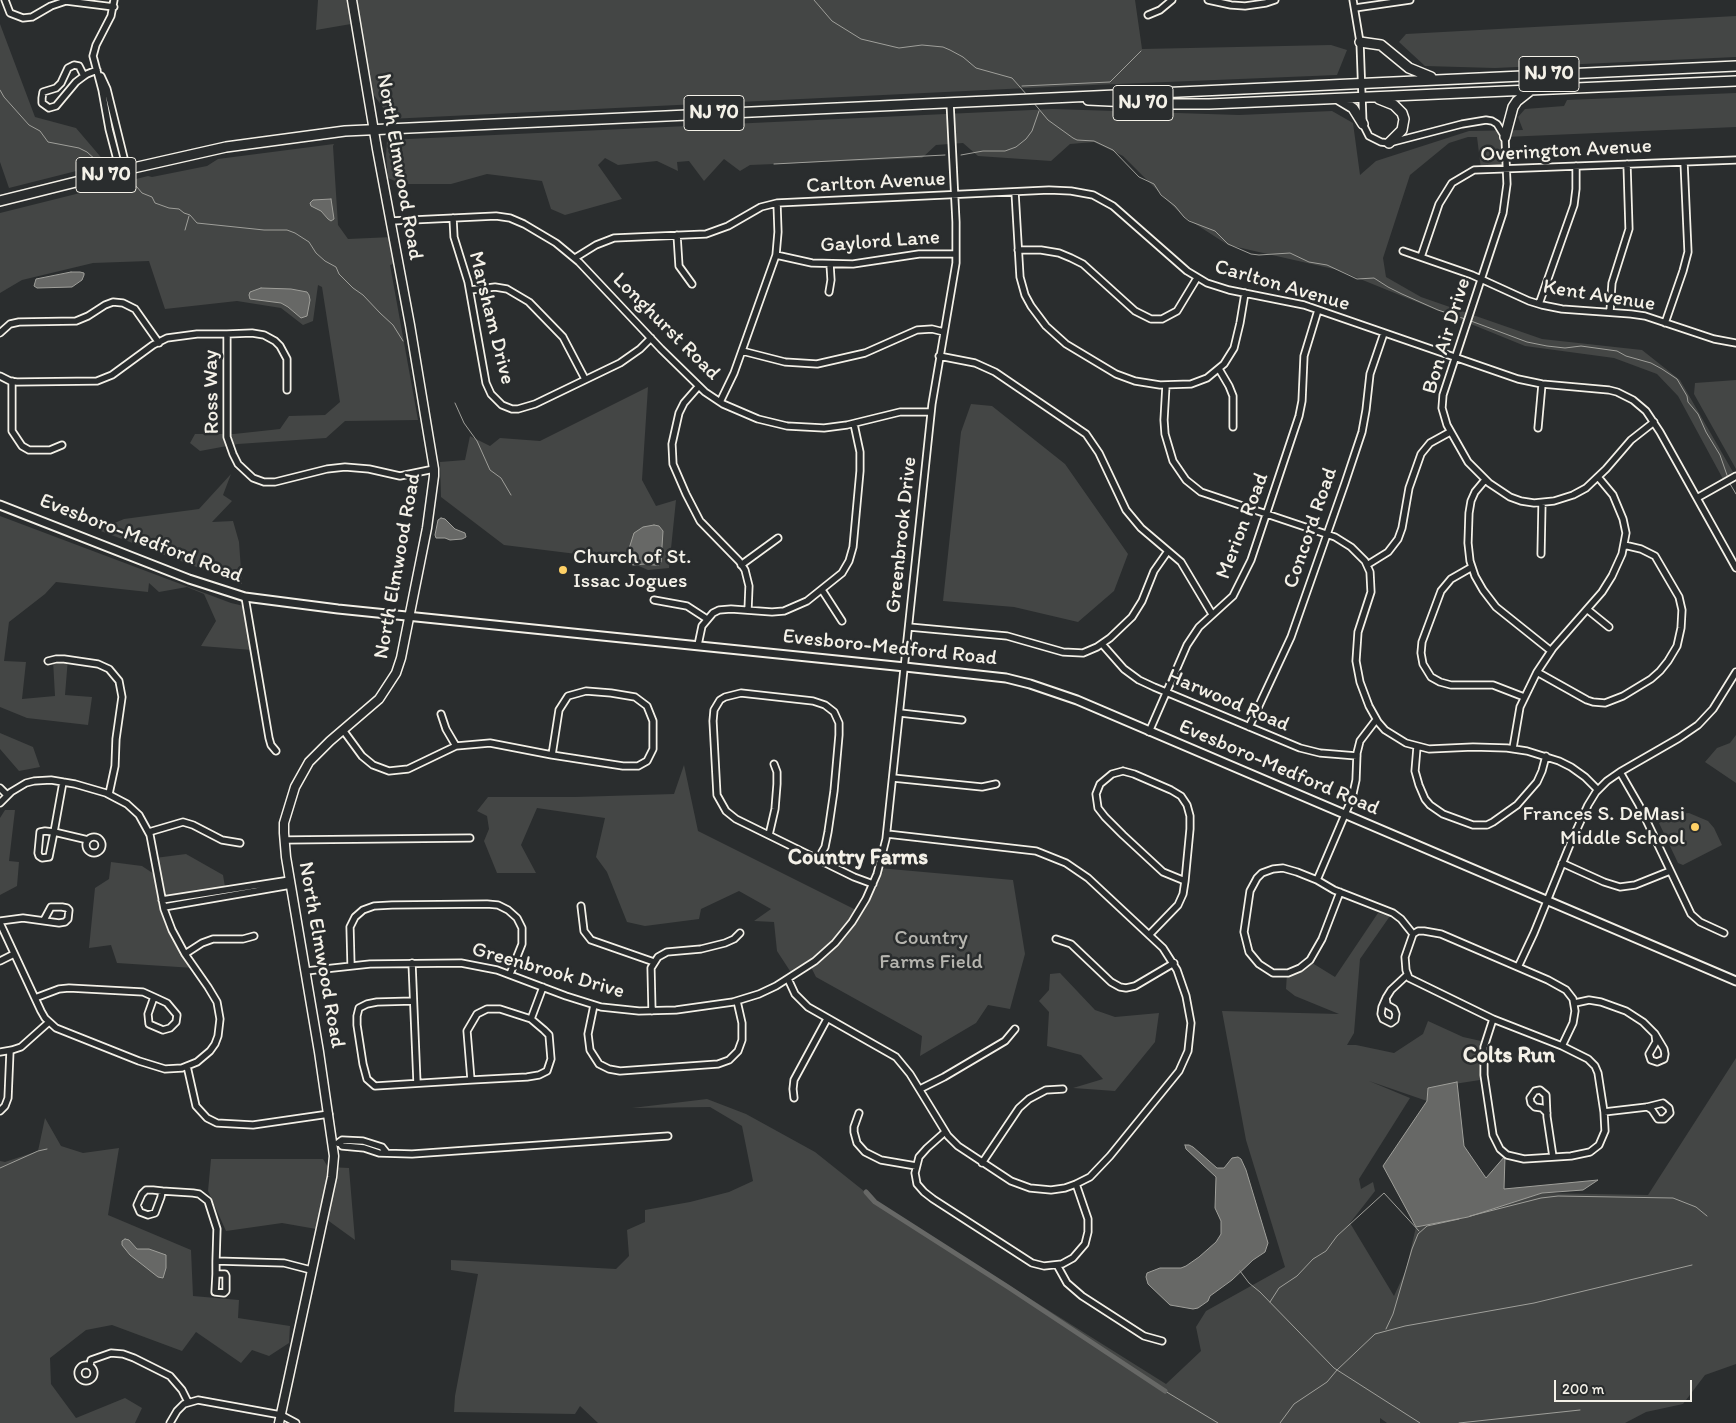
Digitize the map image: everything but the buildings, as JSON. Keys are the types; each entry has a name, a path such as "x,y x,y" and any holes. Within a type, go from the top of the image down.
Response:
{"highway":[{"path":"1360,42 1381,45 1417,72 1441,79"},
{"name":"NJ 70","path":"0,201 226,147 374,128 1736,66"},
{"name":"NJ 70","path":"1032,98 1185,104 1736,81"},
{"path":"1505,137 1513,107 1517,100 1531,90"},
{"path":"1367,97 1394,104 1402,113 1404,125 1402,130 1389,143"},
{"path":"1338,99 1353,108 1363,124"}],"main road":[{"name":"North Elmwood Road","path":"280,1419 332,1177 337,1143 329,1114 290,883 284,840 284,823 286,812 299,779 317,753 379,699 391,682 401,658 428,517 434,468 352,0"}],"street":[{"path":"5,0 10,13 23,18 32,17 51,6 66,1 114,3 107,26 94,51 94,61 123,171"},
{"path":"1148,15 1160,10 1172,0"},
{"path":"1208,0 1231,5 1266,3 1275,0"},
{"path":"1353,0 1360,42 1362,83 1367,97 1363,124 1374,140 1389,143 1462,124 1486,120 1497,124 1505,137"},
{"path":"1355,8 1410,0"},
{"path":"84,76 78,66 74,65 68,68 61,83 56,88 44,92 42,103 49,108 56,106 76,82 97,70"},
{"name":"Greenbrook Drive","path":"306,971 351,965 470,964 510,974 594,1005 620,1010 652,1011 706,1006 737,1001 767,990 788,979 815,961 835,943 857,914 873,884 887,834 931,412 953,282 956,254 950,102"},
{"name":"Bon Air Drive","path":"1505,137 1506,192 1503,213 1443,395 1443,414 1450,432 1468,462 1485,480 1515,500 1527,503 1542,503 1574,495 1586,488 1631,440 1654,422"},
{"name":"Overington Avenue","path":"1421,257 1439,204 1452,183 1474,170 1736,160"},
{"path":"1665,323 1688,252 1684,162"},
{"path":"1610,312 1612,283 1629,230 1627,164"},
{"path":"1539,304 1574,205 1576,166"},
{"name":"Carlton Avenue","path":"575,258 596,245 614,238 677,236 714,232 761,207 777,203 1015,192 1071,191 1086,193 1100,198 1113,206 1174,261 1197,278 1214,285 1245,293 1287,300 1518,379 1542,384 1617,392 1640,405 1654,422 1736,568"},
{"path":"1015,192 1020,277 1025,295 1038,316 1055,335 1078,352 1116,374 1141,382 1166,385 1191,384 1207,378 1228,359 1234,348 1245,293"},
{"path":"720,402 742,351 776,255 778,232 777,203"},
{"name":"Longhurst Road","path":"391,221 489,216 510,218 539,233 562,247 575,258 698,386 720,402 772,424 809,428 839,427 900,412 931,412"},
{"name":"Marsham Drive","path":"453,218 456,243 470,290 486,383 491,394 498,402 512,409 524,408 620,363 640,349 651,338"},
{"path":"677,236 679,266 692,284"},
{"path":"1018,250 1041,250 1059,253 1083,264 1135,311 1151,319 1162,319 1176,311 1197,278"},
{"name":"Kent Avenue","path":"1403,250 1482,279 1539,304 1562,309 1645,316 1714,340 1736,343"},
{"name":"Gaylord Lane","path":"776,255 806,262 864,264 930,253 956,254"},
{"path":"829,292 830,264"},
{"path":"470,290 490,287 507,289 528,302 563,337 585,379"},
{"path":"0,333 10,324 18,322 76,321 113,302 124,303 135,309 159,342"},
{"name":"Merion Road","path":"1149,732 1186,645 1199,627 1229,600 1240,585 1251,560 1299,416 1302,401 1304,356 1318,310"},
{"path":"742,351 785,362 818,364 865,353 917,330 932,328 944,332"},
{"name":"Ross Way","path":"287,390 287,359 275,341 264,335 252,332 227,334 227,437 238,464 253,478 264,482 275,482 327,469 346,467 369,469 400,476 434,468"},
{"name":"Concord Road","path":"1249,727 1291,637 1362,432 1370,374 1384,333"},
{"path":"0,376 12,382 79,383 102,380 167,338 197,334 227,334"},
{"path":"939,356 975,363 995,372 1086,434 1099,453 1126,510 1141,528 1168,550 1185,568 1212,614"},
{"path":"1218,369 1229,386 1232,396 1233,427"},
{"path":"12,382 12,431 22,446 29,450 50,450 62,445"},
{"path":"1538,428 1542,384"},
{"path":"1166,385 1165,434 1173,461 1180,474 1186,480 1201,492 1341,540 1361,556 1367,565 1371,579 1371,592 1358,632 1356,661 1362,688 1376,720 1385,730 1406,743 1417,747 1447,749 1473,747 1513,748 1546,756 1576,770 1598,790"},
{"path":"698,386 684,403 679,413 672,444 673,464 700,521 741,565 748,580 748,610"},
{"path":"698,646 701,630 707,619 719,610 731,608 784,612 802,604 842,573 849,561 853,548 861,459 854,424"},
{"path":"1367,565 1388,552 1398,539 1402,528 1408,488 1421,454 1430,444 1450,432"},
{"path":"1697,498 1736,476"},
{"path":"1513,748 1517,721 1524,697 1537,672 1551,651 1588,610 1612,576 1624,545 1625,528 1618,504 1598,477"},
{"path":"1485,480 1475,492 1469,507 1468,537 1472,567 1480,586 1496,607 1551,651"},
{"path":"1541,554 1542,503"},
{"name":"Evesboro-Medford Road","path":"0,505 189,579 245,597 409,616 1006,678 1030,684 1077,700 1736,981"},
{"path":"741,565 778,538"},
{"path":"1537,672 1587,700 1605,703 1623,696 1651,679 1660,671 1671,656 1678,640 1682,622 1679,597 1655,556 1641,549 1624,545"},
{"path":"910,627 1007,636 1073,654 1088,652 1102,644 1136,612 1154,571 1168,550"},
{"path":"1472,567 1451,579 1441,591 1422,642 1423,664 1432,677 1440,682 1451,685 1493,685 1524,697"},
{"path":"822,590 842,621"},
{"path":"245,597 268,738 276,751"},
{"path":"654,600 687,606 707,619"},
{"path":"1588,610 1609,627"},
{"name":"Harwood Road","path":"1102,644 1128,673 1144,683 1293,746 1313,752 1357,756"},
{"path":"48,661 64,659 98,664 109,669 119,681 122,697 116,739 115,766 109,794"},
{"path":"1518,967 1588,805 1598,790 1620,772 1698,726 1713,709 1736,672"},
{"path":"343,730 362,756 373,765 389,771 408,769 456,746 490,743 552,755 623,766 638,766 647,761 653,749 653,721 647,706 635,697 611,693 586,691 568,696 559,710 552,755"},
{"path":"818,859 827,840 833,798 839,735 837,717 830,708 820,702 735,694 720,700 713,715 718,795 722,806 730,816 818,859 873,884"},
{"path":"900,713 962,720"},
{"path":"441,714 446,729 456,746"},
{"path":"1317,880 1355,787 1357,756 1362,736 1376,720"},
{"path":"1417,747 1415,771 1425,799 1443,814 1480,826 1493,822 1517,805 1537,782 1546,756"},
{"path":"769,835 775,808 777,784 777,772 774,764"},
{"path":"1149,935 1178,905 1183,894 1190,816 1189,810 1184,800 1171,790 1129,772 1117,772 1107,776 1100,784 1096,794 1096,804 1101,813 1163,872 1184,881"},
{"path":"1620,772 1639,805 1692,914 1700,922 1724,933"},
{"path":"893,778 982,787 996,784"},
{"path":"0,802 19,787 34,781 63,782 109,794 133,809 144,821 149,832 163,903 172,930 185,954 213,994 219,1010 218,1036 210,1051 197,1062 187,1066 173,1069 156,1067 63,1032 49,1022 41,1011 0,922 23,918 44,920"},
{"path":"63,782 54,832 49,857 42,858 39,856 40,832 54,832 88,840"},
{"path":"0,788 7,795"},
{"path":"149,832 184,822 222,840 240,843"},
{"path":"788,979 799,999 808,1007 827,1020 896,1057 906,1068 945,1132 958,1146 1010,1181 1030,1188 1051,1190 1076,1184 1090,1177 1110,1156 1174,1077 1186,1058 1191,1037 1190,1016 1182,983 1174,963 1149,935 1077,870 1048,854 1029,850 887,834"},
{"path":"284,840 470,838"},
{"path":"1562,863 1620,887 1640,884 1670,871"},
{"path":"1340,892 1322,939 1308,962 1298,970 1288,973 1277,973 1267,970 1249,952 1244,928 1253,883 1262,873 1279,868 1294,871 1340,892 1394,913 1413,934"},
{"path":"163,903 290,883"},
{"path":"351,965 350,927 355,917 363,910 374,906 392,905 487,904 498,905 508,910 517,918 522,928 522,944 510,974"},
{"path":"581,906 584,931 590,940 654,962"},
{"path":"1493,1019 1485,1041 1483,1060 1492,1129 1495,1140 1503,1152 1512,1157 1524,1159 1577,1155 1595,1149 1602,1140 1605,1131 1604,1112 1598,1073 1595,1066 1583,1056 1562,1046 1493,1019 1416,982 1407,975 1405,957 1413,934 1418,931 1441,934 1561,986 1570,994 1575,1003 1574,1017 1562,1046"},
{"path":"652,1011 651,973 654,962 658,957 667,952 701,949 726,943 740,932"},
{"path":"185,954 202,943 213,939 243,939 254,936"},
{"path":"1056,939 1070,944 1111,982 1120,987 1135,986 1174,963"},
{"path":"0,961 14,954"},
{"path":"412,963 417,1083"},
{"path":"1386,998 1394,986 1407,975"},
{"path":"531,1020 543,987"},
{"path":"35,998 59,989 69,988 129,990 147,993 166,1003 177,1015 176,1022 167,1030 149,1024 148,1014 154,997"},
{"path":"1575,1003 1595,1000 1613,1006 1638,1018 1655,1034"},
{"path":"413,1001 367,1004 359,1008 357,1025 367,1079 375,1086 526,1077 539,1075 547,1071 551,1059 548,1036 544,1030 531,1020 500,1009 487,1009 477,1014 466,1031 471,1080"},
{"path":"594,1005 588,1039 592,1056 604,1067 614,1071 626,1071 718,1064 729,1060 738,1051 742,1040 742,1023 737,1001"},
{"path":"794,1098 794,1080 827,1020"},
{"path":"0,1052 21,1047 49,1022"},
{"path":"920,1090 1005,1041 1015,1029"},
{"path":"0,1112 8,1098 10,1051"},
{"path":"187,1066 196,1106 207,1118 217,1123 253,1125 329,1114"},
{"path":"982,1162 1019,1108 1029,1099 1046,1090 1064,1089"},
{"path":"1604,1112 1647,1106"},
{"path":"859,1113 854,1132 857,1143 865,1152 881,1160 916,1166"},
{"path":"1547,1113 1553,1157"},
{"path":"945,1132 926,1148 919,1157 915,1173 917,1184 924,1192 1032,1263 1044,1266 1057,1265 1073,1258 1082,1249 1087,1238 1088,1219 1076,1184"},
{"path":"337,1143 342,1146 364,1148 379,1153 424,1154 668,1136"},
{"path":"162,1191 155,1213 148,1215 140,1212 137,1205 146,1190 162,1191 193,1193 206,1198 217,1229 216,1274"},
{"path":"216,1261 284,1263 311,1270"},
{"path":"1057,1265 1067,1283 1082,1296 1144,1336 1162,1341"},
{"path":"90,1366 91,1360 111,1354 123,1354 134,1358 170,1376 180,1386 188,1402"},
{"path":"170,1423 180,1408 188,1402 204,1400 296,1423"}],"green space":[{"path":"318,0 1135,0 1142,49 1331,45 1347,50 1337,75 389,119 389,116 363,80 351,24 316,30"},
{"path":"1736,16 1736,57 1495,68 1425,66 1399,42 1406,34"},
{"path":"0,24 35,117 76,128 105,162 108,163 9,188 0,162"},
{"path":"1736,93 1736,127 1505,137 1506,168 1481,169 1477,137 1468,137 1449,143 1410,175 1383,258 1386,277 1421,297 1542,339 1642,350 1680,380 1733,472 1723,479 1678,396 1657,374 1614,358 1525,346 1338,270 1228,245 1183,216 1123,156 1094,142 1070,144 1051,161 978,156 963,143 936,145 922,158 750,165 740,171 724,159 704,181 689,161 677,162 678,171 657,161 618,165 605,158 598,165 622,199 565,215 551,209 542,181 487,174 451,184 402,184 388,178 386,155 387,140 1053,109 1239,115 1332,111 1353,123 1360,175 1376,161 1469,131 1523,130 1518,117 1525,109 1564,106 1567,100"},
{"path":"334,144 338,225 348,239 393,237 397,263 390,265 418,420 345,421 326,438 238,444 200,451 190,443 195,434 234,434 280,429 289,416 325,415 340,402 322,287 318,285 313,321 303,325 281,308 237,301 165,309 149,261 93,263 22,280 0,293 0,213 148,176 152,177 207,166 218,159"},
{"path":"1736,380 1736,469 1694,394 1695,383"},
{"path":"648,387 642,480 656,506 676,500 669,568 648,570 625,560 504,545 441,497 440,462 465,460 470,436 490,446 500,438 540,441"},
{"path":"971,404 992,406 1065,464 1128,554 1114,591 1078,622 1014,607 943,601 961,432"},
{"path":"231,474 223,495 232,501 212,522 233,521 239,542 242,584 98,530 124,519 199,509"},
{"path":"0,516 231,603 244,606 252,650 201,646 216,621 204,594 187,587 159,592 149,583 148,592 56,582 45,594 9,622 4,661 26,662 22,699 55,696 53,660 68,658 65,695 92,697 88,725 27,718 0,707"},
{"path":"0,733 33,747 40,767 19,771 0,749"},
{"path":"1736,735 1736,783 1705,762 1717,748 1730,743"},
{"name":"Country Farms Field","path":"684,765 698,831 858,911 879,868 1013,880 1025,954 1010,1009 988,1005 976,1023 920,1056 922,1036 816,977 810,965 792,974 777,951 774,922 754,921 771,909 739,891 701,909 699,919 645,926 627,922 607,872 596,857 605,818 537,808 521,845 536,873 497,873 484,841 489,829 487,816 477,811 488,797 674,794"},
{"path":"5,810 15,810 9,861 19,862 17,886 0,895 0,818"},
{"path":"1689,813 1708,821 1714,828 1722,845 1683,865 1678,863 1659,823 1678,814"},
{"path":"186,854 223,875 226,893 162,902 194,968 117,963 111,945 89,948 95,888 109,879 111,862 142,866 157,876 155,858"},
{"path":"1378,913 1390,916 1360,959 1354,1033 1347,1045 1356,1045 1394,1053 1423,1034 1428,1021 1463,1037 1481,1041 1479,1052 1480,1080 1428,1088 1427,1101 1369,1081 1410,1098 1359,1179 1361,1189 1373,1182 1375,1191 1350,1223 1394,1296 1406,1270 1416,1227 1468,1217 1542,1193 1648,1195 1736,1058 1736,1364 1705,1375 1683,1404 1646,1412 1625,1423 1387,1423 1380,1418 1380,1423 598,1423 580,1406 575,1414 454,1412 455,1396 478,1274 451,1270 451,1260 616,1269 629,1256 627,1230 645,1222 645,1210 690,1202 729,1192 753,1181 742,1126 710,1107 632,1108 707,1099 746,1114 815,1152 884,1207 1166,1384 1201,1351 1196,1327 1206,1311 1285,1267 1246,1140 1222,1011 1339,1014 1295,996 1286,989 1287,973 1309,961 1335,977"},
{"path":"1060,973 1095,1010 1115,1017 1159,1013 1155,1042 1115,1091 1073,1088 1103,1079 1081,1055 1047,1046 1049,1012 1039,1001 1049,990 1050,974"},
{"path":"45,1118 61,1146 83,1153 119,1148 108,1215 191,1250 193,1296 239,1300 238,1318 290,1326 289,1343 269,1356 252,1350 241,1363 196,1332 182,1351 112,1325 86,1330 50,1358 51,1384 76,1418 125,1398 142,1408 135,1423 0,1423 0,1161 5,1162 38,1151"},
{"path":"211,1159 323,1159 328,1167 349,1168 355,1240 326,1219 322,1230 282,1223 226,1231 208,1191"}],"shaded area":[{"path":"331,199 334,219 331,221 321,211 311,206 310,203 313,200"},
{"path":"71,272 84,273 82,280 72,287 37,288 34,286 36,279"},
{"path":"261,288 291,289 307,292 310,300 307,316 301,318 281,303 250,299 250,292"},
{"path":"441,518 445,519 455,529 465,533 466,537 450,540 436,538 438,520"},
{"path":"659,526 663,531 661,562 659,565 633,565 629,563 627,555 634,533 643,527"},
{"path":"1457,1082 1464,1146 1486,1178 1505,1156 1504,1189 1598,1180 1583,1190 1542,1193 1468,1217 1416,1227 1383,1166 1427,1101 1428,1088"},
{"path":"1185,1145 1193,1147 1217,1168 1224,1168 1232,1158 1238,1157 1241,1159 1268,1243 1265,1252 1210,1296 1208,1301 1193,1309 1170,1305 1148,1284 1146,1277 1147,1273 1160,1268 1181,1268 1186,1266 1216,1242 1221,1234 1221,1221 1215,1208 1216,1177 1186,1149"},
{"path":"125,1239 129,1240 137,1249 149,1249 166,1255 166,1268 163,1278 158,1277 130,1255 122,1245 122,1241"}],"waterway":[{"path":"814,0 832,21 861,39 899,48 922,45 943,47 963,57 976,68 1012,78 1027,95"},
{"path":"1022,86 1110,82 1141,51"},
{"path":"0,90 29,125 40,131 48,142 79,148 97,161 110,159"},
{"path":"1033,102 1048,120 1073,138 1094,141 1113,150 1139,177 1154,184 1161,195 1175,206 1184,217 1189,221 1215,231 1228,244 1251,254 1290,253 1309,262 1327,265 1357,279 1374,278 1402,294 1438,310 1465,319"},
{"path":"961,155 983,151 1005,151 1016,147 1032,131 1039,111"},
{"path":"774,164 945,155"},
{"path":"119,178 127,180 142,193 152,197 155,203 179,209 190,215 197,223 264,230 287,230 295,233 309,242 316,253 325,261 336,267 339,274 393,325 403,341"},
{"path":"185,230 189,216"},
{"path":"1471,321 1527,342 1565,348 1581,346 1617,351 1662,369 1677,379 1687,396 1688,402 1698,414 1720,455 1728,478"},
{"path":"455,403 464,423 477,441 490,470 501,478 511,495"},
{"path":"1729,482 1736,494"},
{"path":"0,1168 38,1151 47,1149"},
{"path":"866,1192 875,1202 1165,1391"},
{"path":"1270,1302 1279,1288 1297,1276 1313,1259 1326,1251 1337,1236 1384,1193 1419,1231"},
{"path":"1470,1216 1541,1198 1558,1196 1673,1198 1696,1207 1707,1216"},
{"path":"1386,1329 1393,1314 1418,1234 1427,1226 1459,1219"},
{"path":"1280,1423 1294,1404 1327,1382 1375,1334 1405,1326 1534,1303 1692,1265"},
{"path":"1240,1271 1249,1283 1334,1368 1420,1423"},
{"path":"1165,1391 1218,1423"},
{"path":"1459,1423 1580,1410"}],"place":[{"name":"Church of St. Issac Jogues","path":"563,570"},
{"name":"Frances S. DeMasi Middle School","path":"1695,827"}],"district":[{"name":"Country Farms","path":"858,858"},
{"name":"Colts Run","path":"1509,1056"}]}
